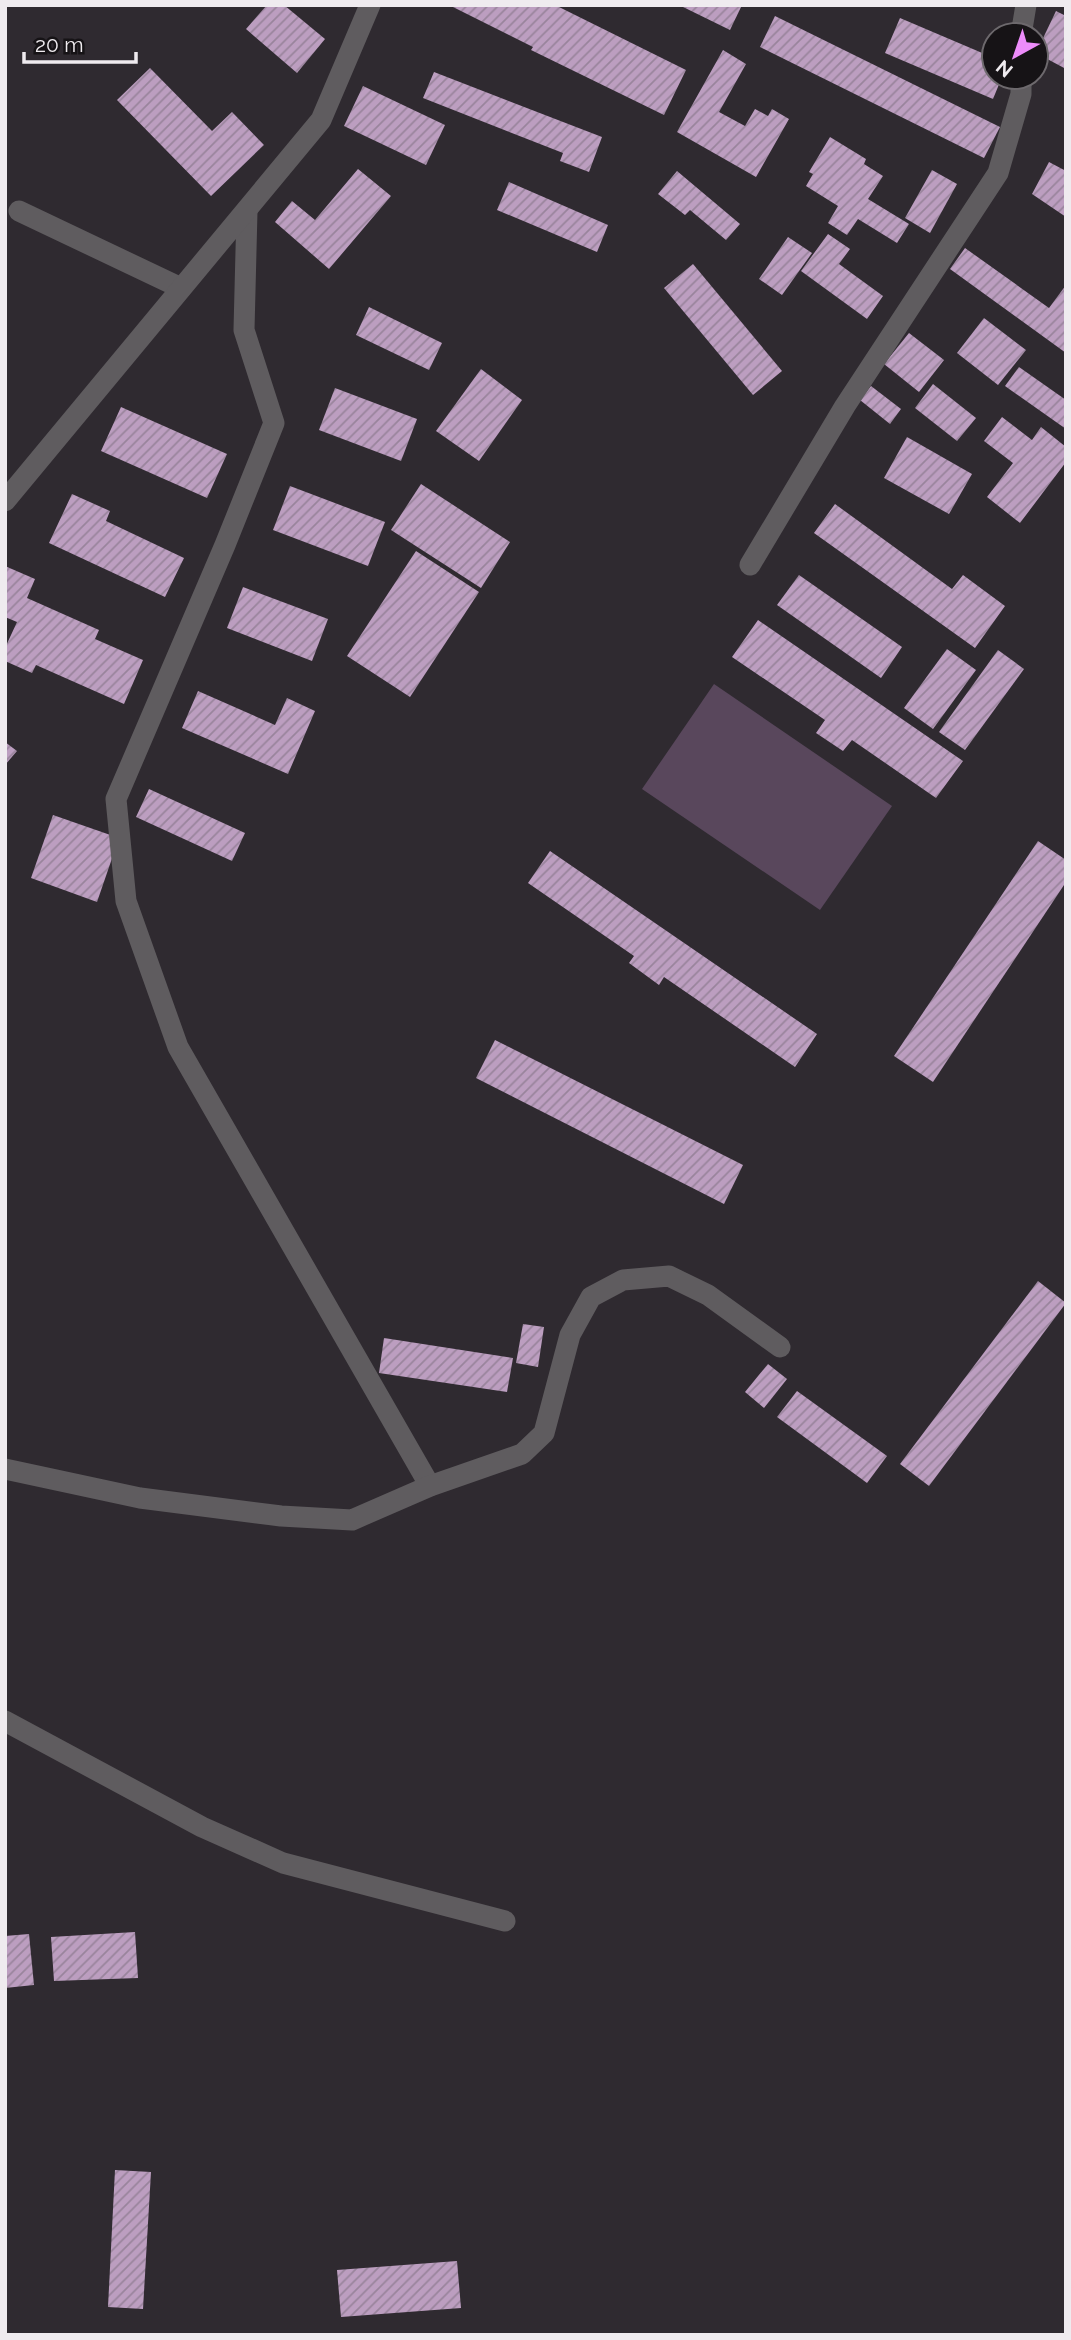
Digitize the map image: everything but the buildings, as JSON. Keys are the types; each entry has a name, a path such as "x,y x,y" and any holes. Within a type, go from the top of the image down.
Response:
{"street":[{"path":"5,501 321,120 370,5"},
{"path":"750,565 845,406 998,173 1021,91"},
{"path":"19,211 181,288"},
{"path":"247,211 244,330 274,423 116,799 126,901 177,1047 430,1486"},
{"path":"5,1469 140,1498 281,1516 352,1520 430,1486 522,1454 544,1433 570,1335 591,1297 624,1280 669,1276 708,1294 780,1347"},
{"path":"5,1721 202,1827 283,1863 505,1921"}],"shaded area":[{"path":"714,684 892,806 820,910 642,789"}]}
